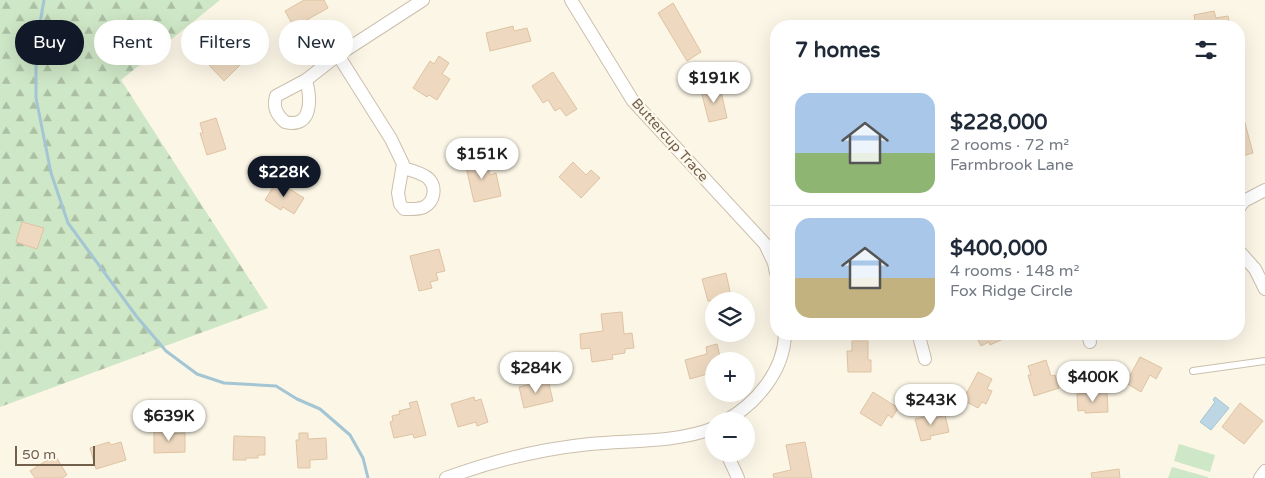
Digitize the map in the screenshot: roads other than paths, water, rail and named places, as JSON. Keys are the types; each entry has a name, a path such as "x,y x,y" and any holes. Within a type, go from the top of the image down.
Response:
{"street":[{"path":"353,45 423,0"},
{"name":"Buttercup Trace","path":"571,0 633,101 765,244 770,255"},
{"path":"306,80 325,65"},
{"path":"344,65 391,139 403,164 403,168"},
{"path":"1245,200 1265,190"},
{"path":"1245,258 1255,269 1265,289"},
{"path":"742,412 761,393 776,369 785,340"},
{"path":"920,340 925,359"},
{"path":"446,478 464,471 524,455 588,444 683,437 705,431"},
{"path":"731,462 738,478"},
{"path":"1260,478 1265,471"}],"lane":[{"path":"1193,371 1265,361"}],"water":[{"path":"1215,397 1229,408 1211,430 1200,422 1215,402 1213,400"}],"waterway":[{"path":"44,0 36,46 36,98 51,173 68,223 137,317 166,351 197,374 224,383 276,386 297,399 320,409 350,435 363,458 368,478"}]}
